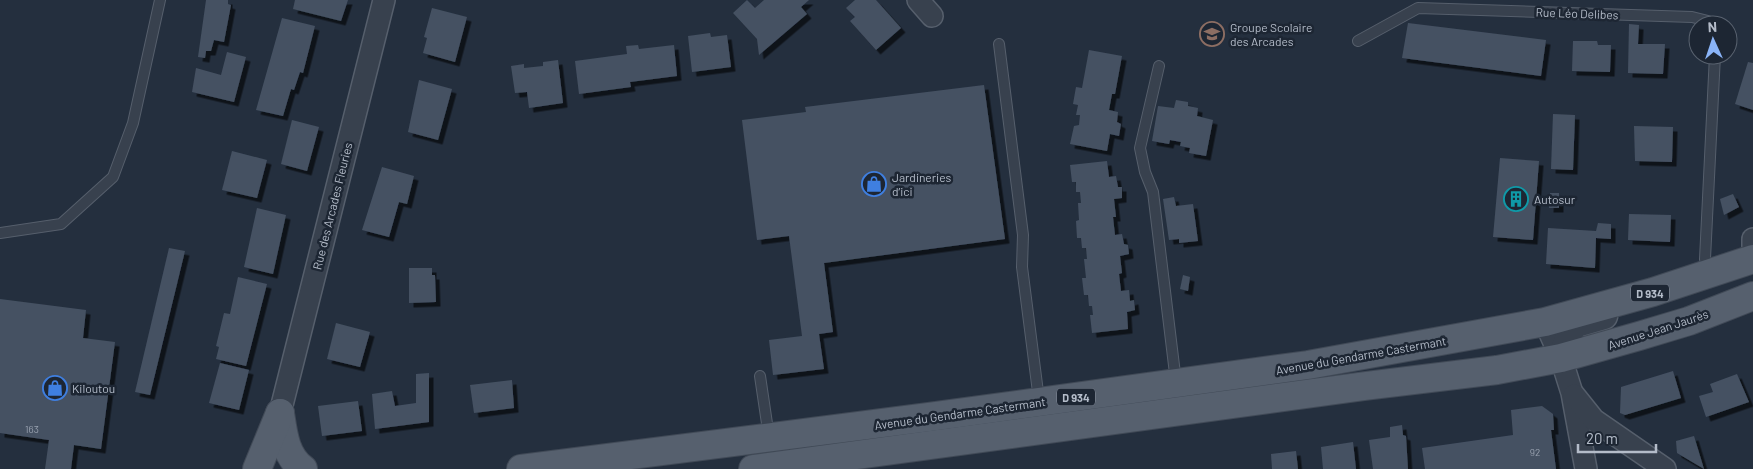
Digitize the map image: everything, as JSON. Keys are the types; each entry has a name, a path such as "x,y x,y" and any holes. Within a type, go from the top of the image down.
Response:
{"main road":[{"name":"D 934","path":"1545,322 1653,292 1753,260"},
{"name":"Avenue Jean Jaurès","path":"1561,358 1689,321 1753,296"},
{"name":"Avenue du Gendarme Castermant","path":"521,469 1176,384 1308,365 1545,322"},
{"name":"D 934","path":"753,469 1365,386 1497,370 1561,358"},
{"path":"257,469 280,413"},
{"path":"274,469 280,413"},
{"path":"280,413 284,440 288,452 302,469"}],"street":[{"name":"Rue des Arcades Fleuries","path":"280,413 384,0"},
{"path":"918,0 932,16"},
{"path":"1753,239 1753,246"},
{"path":"1561,358 1573,326 1700,288 1708,274"},
{"path":"1545,322 1561,358 1572,392 1586,469"},
{"path":"1572,392 1594,420 1665,469"}],"lane":[{"path":"0,233 61,224 113,177 133,123 160,0"},
{"name":"Rue Léo Delibes","path":"1358,41 1418,8 1688,17"},
{"path":"1000,44 1023,234 1022,267 1040,402"},
{"path":"1708,274 1705,259 1715,65"},
{"path":"1158,66 1140,148 1145,172 1153,192 1176,384"},
{"path":"760,376 769,438"}],"building":[{"path":"206,0 228,0 228,4 231,5 224,42 214,40 211,51 206,51 205,58 198,57"},
{"path":"295,0 348,0 341,21 293,9"},
{"path":"747,0 755,8 764,0 809,0 801,7 807,14 759,55 757,39 733,13"},
{"path":"855,0 876,0 901,28 876,50 850,21 855,17 846,8"},
{"path":"432,8 467,17 455,62 423,53 427,38 424,37"},
{"path":"282,18 315,26 303,73 300,72 294,90 291,89 283,116 256,110"},
{"path":"1408,23 1546,40 1541,76 1402,58"},
{"path":"1629,24 1639,25 1638,44 1665,44 1663,74 1628,73"},
{"path":"710,33 711,37 727,35 731,67 692,72 688,36"},
{"path":"1573,41 1597,41 1598,45 1611,45 1610,72 1572,71"},
{"path":"638,45 639,49 674,45 677,76 630,82 631,87 579,94 575,61 627,54 626,46"},
{"path":"1089,50 1122,56 1115,94 1112,94 1109,110 1118,112 1117,122 1121,124 1119,136 1110,134 1107,151 1070,144 1074,126 1079,125 1080,115 1076,115 1078,105 1073,104 1076,87 1082,88"},
{"path":"227,52 246,57 234,102 192,92 196,68 221,75"},
{"path":"558,60 563,103 529,108 527,92 515,93 511,66 524,64 524,68 543,66 543,62"},
{"path":"1748,62 1753,63 1753,110 1735,104"},
{"path":"419,80 452,89 438,140 408,132"},
{"name":"Jardineries d’ici","path":"984,85 1005,239 824,263 833,332 819,334 824,369 773,375 769,340 802,336 789,236 757,240 742,120 806,112 805,107"},
{"path":"1176,100 1188,102 1188,106 1198,108 1197,116 1213,120 1206,156 1189,153 1190,148 1180,146 1181,142 1170,140 1169,144 1152,141 1158,106 1174,108"},
{"path":"1553,114 1575,115 1573,170 1551,169"},
{"path":"292,120 319,127 307,171 281,164"},
{"path":"1634,126 1673,127 1672,162 1635,161"},
{"path":"232,151 267,160 257,198 222,190"},
{"name":"Autosur","path":"1500,158 1539,161 1533,240 1493,237"},
{"path":"1107,161 1109,177 1116,176 1118,187 1122,187 1122,198 1114,199 1116,217 1113,217 1115,235 1122,234 1124,244 1128,245 1129,254 1120,256 1122,273 1119,274 1121,291 1129,290 1130,301 1134,300 1135,310 1127,312 1128,329 1092,333 1090,315 1093,315 1092,306 1089,306 1088,295 1084,295 1082,278 1086,278 1084,259 1087,259 1086,248 1082,248 1081,238 1077,238 1076,221 1079,220 1078,203 1081,203 1080,192 1076,192 1076,182 1072,182 1070,165"},
{"path":"382,167 414,176 407,204 399,202 389,237 362,230"},
{"path":"1550,193 1559,193 1559,208 1549,208"},
{"path":"1733,194 1739,207 1724,215 1720,199"},
{"path":"1174,197 1176,206 1193,204 1198,241 1179,243 1179,239 1169,240 1163,199"},
{"path":"257,208 286,215 273,274 244,267"},
{"path":"1629,214 1671,215 1670,242 1628,240"},
{"path":"1598,223 1611,224 1611,239 1596,238 1595,268 1546,264 1548,228 1596,231"},
{"path":"169,248 185,251 150,395 135,392"},
{"path":"409,268 432,268 432,275 435,275 436,302 409,303"},
{"path":"1183,275 1190,277 1188,291 1180,289"},
{"path":"238,277 267,284 246,366 216,359 219,347 216,346 224,313 230,314"},
{"name":"Kiloutou","path":"0,299 86,310 83,338 115,342 101,449 74,445 71,469 45,469 49,440 0,433"},
{"path":"336,323 370,332 360,367 327,359"},
{"path":"220,363 249,370 239,410 209,403"},
{"path":"1673,371 1681,398 1625,415 1620,413 1621,387"},
{"path":"429,373 429,422 375,429 372,394 392,391 395,406 416,403 416,374"},
{"path":"1737,374 1749,402 1706,417 1699,396 1713,392 1710,384"},
{"path":"512,380 514,408 474,413 470,385"},
{"path":"358,401 362,431 322,436 318,406"},
{"path":"1542,406 1553,414 1554,430 1551,430 1556,469 1425,469 1422,448 1513,435 1511,410"},
{"path":"1402,425 1403,435 1406,436 1408,469 1373,469 1369,440 1390,437 1390,427"},
{"path":"1694,436 1704,469 1677,453 1676,441"},
{"path":"1353,442 1356,469 1323,469 1321,447"},
{"path":"1296,451 1298,469 1272,469 1271,454"}],"place":[{"name":"Groupe Scolaire des Arcades","path":"1212,34"},
{"name":"Jardineries d’ici","path":"874,184"},
{"name":"Autosur","path":"1516,199"},
{"name":"Kiloutou","path":"55,388"}]}
